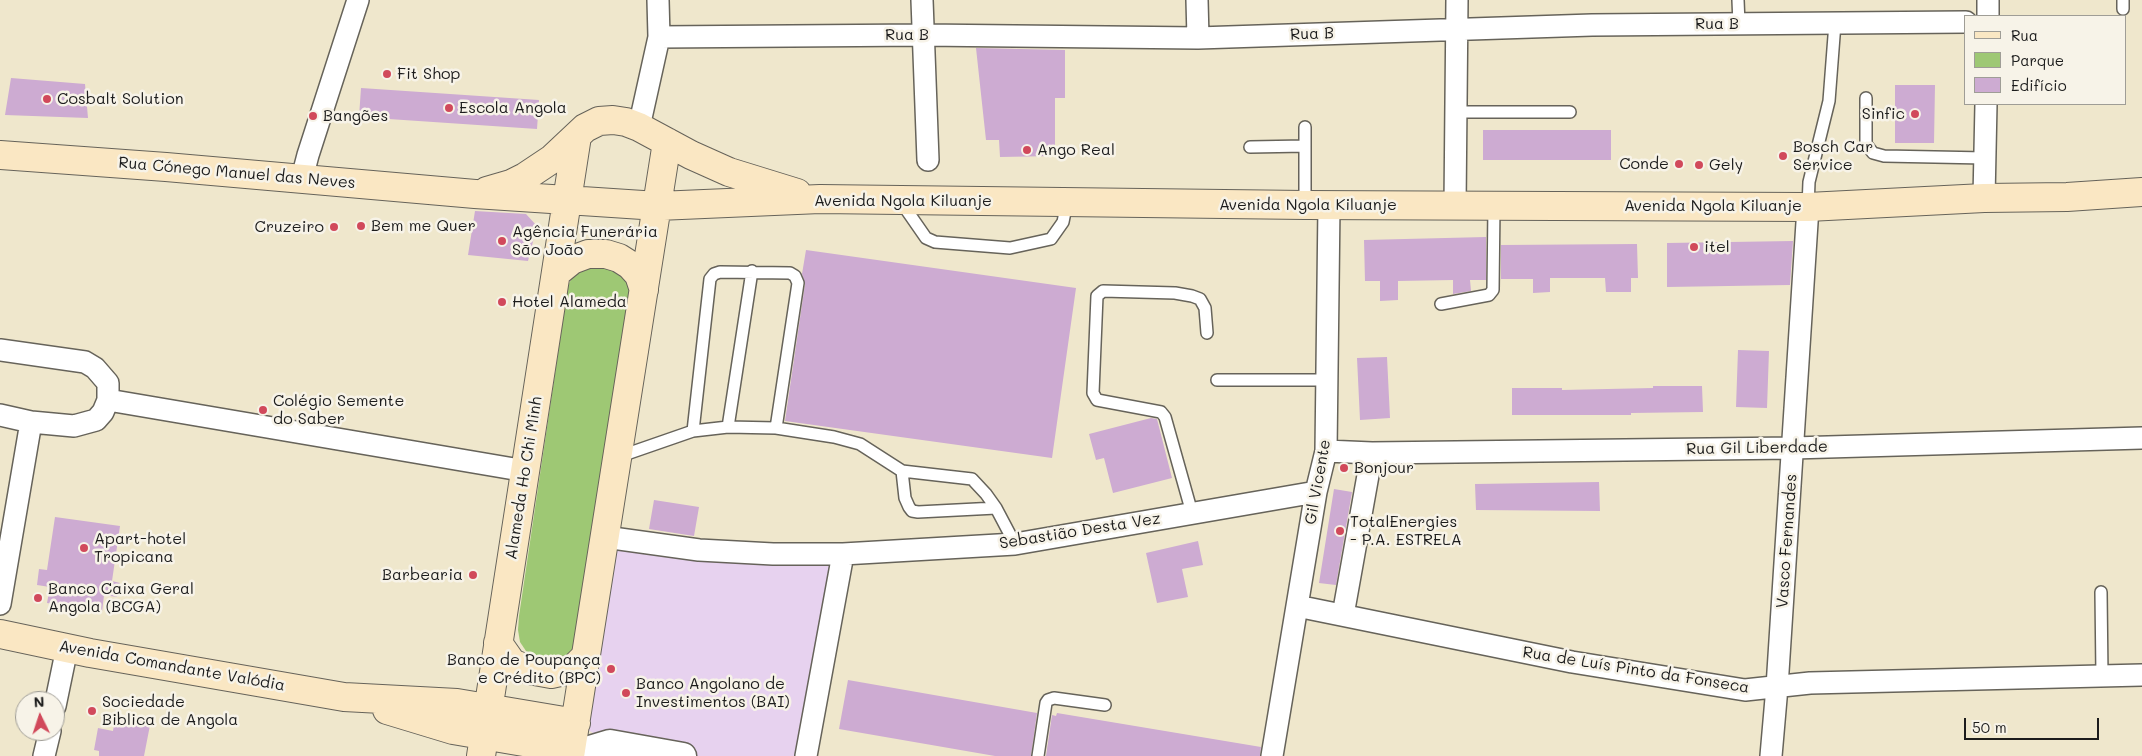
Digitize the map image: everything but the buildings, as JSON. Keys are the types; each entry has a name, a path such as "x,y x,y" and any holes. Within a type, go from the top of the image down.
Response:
{"main road":[{"path":"475,194 511,184 525,177 552,159 577,136 599,122 626,122 696,158 730,172 820,199"},
{"name":"Alameda Ho Chi Minh","path":"482,746 577,136"},
{"path":"571,753 667,142"},
{"name":"Rua Cónego Manuel das Neves","path":"0,155 302,178 475,194"},
{"name":"Avenida Ngola Kiluanje","path":"475,194 658,206 820,199 1317,205 1808,207 1984,198 2067,197 2142,192"},
{"path":"556,273 572,260 588,254 606,254 619,258 630,265 639,275 644,290"},
{"name":"Avenida Comandante Valódia","path":"0,634 67,648 344,697 453,730 482,746 571,753"},
{"path":"498,643 512,662 529,670 551,674 573,669 586,657"},
{"name":"Avenida Comandante Valódia","path":"344,697 458,703 576,723"}],"street":[{"path":"302,178 358,0"},
{"path":"639,127 658,37 658,0"},
{"path":"922,0 928,160"},
{"path":"1197,0 1198,38"},
{"path":"1455,206 1457,0"},
{"path":"1988,0 1988,15"},
{"name":"Rua B","path":"658,37 923,35 1198,38 1583,25 1964,22"},
{"path":"1984,198 1986,105"},
{"name":"Gil Vicente","path":"1272,756 1316,492 1326,451 1327,380 1317,205"},
{"name":"Vasco Fernandes","path":"1771,756 1808,207"},
{"path":"0,350 85,362 94,368 108,383 108,400 103,412 96,420 86,423 74,426 31,422 0,415"},
{"path":"108,400 526,471"},
{"path":"0,604 31,422"},
{"name":"Rua Gil Liberdade","path":"1326,451 1793,448 2142,438"},
{"path":"1343,615 1372,452"},
{"name":"Sebastião Desta Vez","path":"605,537 699,550 772,554 843,554 1015,544 1316,492"},
{"path":"806,756 843,554"},
{"name":"Rua de Luís Pinto da Fonseca","path":"1297,606 1572,662 1745,690 1810,683 2142,674"},
{"path":"58,691 67,648"},
{"name":"Avenida Comandante Valódia","path":"576,723 592,730 610,744"},
{"path":"44,756 48,741"},
{"name":"Avenida Comandante Valódia","path":"571,753 610,744 682,756"}],"lane":[{"path":"1738,0 1739,24"},
{"path":"1808,207 1808,182 1829,101 1835,23"},
{"path":"1866,98 1866,144 1873,153 1884,156 1985,158"},
{"path":"1456,112 1570,112"},
{"path":"1304,127 1305,146 1317,205"},
{"path":"1250,147 1305,146"},
{"path":"900,200 926,238 935,242 1010,248 1051,239 1063,222 1067,202"},
{"path":"1441,304 1489,295 1493,290 1494,206"},
{"path":"728,426 752,271"},
{"path":"693,431 710,278 720,272 790,273 795,276 798,283 776,428"},
{"path":"1192,513 1165,417 1161,412 1097,400 1093,393 1097,296 1103,291 1175,293 1192,296 1200,299 1205,308 1207,333"},
{"path":"1217,380 1327,380"},
{"path":"618,457 693,431 728,426 776,428 834,437 860,444 902,471 972,479 996,508 1015,544"},
{"path":"902,471 906,498 912,511 996,508"},
{"path":"2101,592 2102,676"},
{"path":"1038,756 1048,700 1054,698 1105,705"}],"shaded area":[{"path":"605,537 843,554 806,756 683,756 610,743 576,723"}],"green space":[{"path":"608,265 624,276 632,297 581,641 567,658 556,662 535,659 520,642 518,630 519,616 568,286 573,275 580,269"}],"place":[{"name":"Fit Shop","path":"387,74"},
{"name":"Cosbalt Solution","path":"47,99"},
{"name":"Escola Angola","path":"449,108"},
{"name":"Sinfic","path":"1915,114"},
{"name":"Bangões","path":"313,116"},
{"name":"Ango Real","path":"1027,150"},
{"name":"Bosch Car Service","path":"1783,156"},
{"name":"Conde","path":"1679,164"},
{"name":"Gely","path":"1699,165"},
{"name":"Bem me Quer","path":"361,226"},
{"name":"Cruzeiro","path":"334,227"},
{"name":"Agência Funerária São João","path":"502,241"},
{"name":"itel","path":"1694,247"},
{"name":"Hotel Alameda","path":"502,302"},
{"name":"Colégio Semente do Saber","path":"263,410"},
{"name":"Bonjour","path":"1344,468"},
{"name":"TotalEnergies - P.A. ESTRELA","path":"1340,531"},
{"name":"Apart-hotel Tropicana","path":"84,548"},
{"name":"Barbearia","path":"473,575"},
{"name":"Banco Caixa Geral Angola (BCGA)","path":"38,598"},
{"name":"Banco de Poupança e Crédito (BPC)","path":"611,669"},
{"name":"Banco Angolano de Investimentos (BAI)","path":"626,693"},
{"name":"Sociedade Biblica de Angola","path":"92,711"}]}
